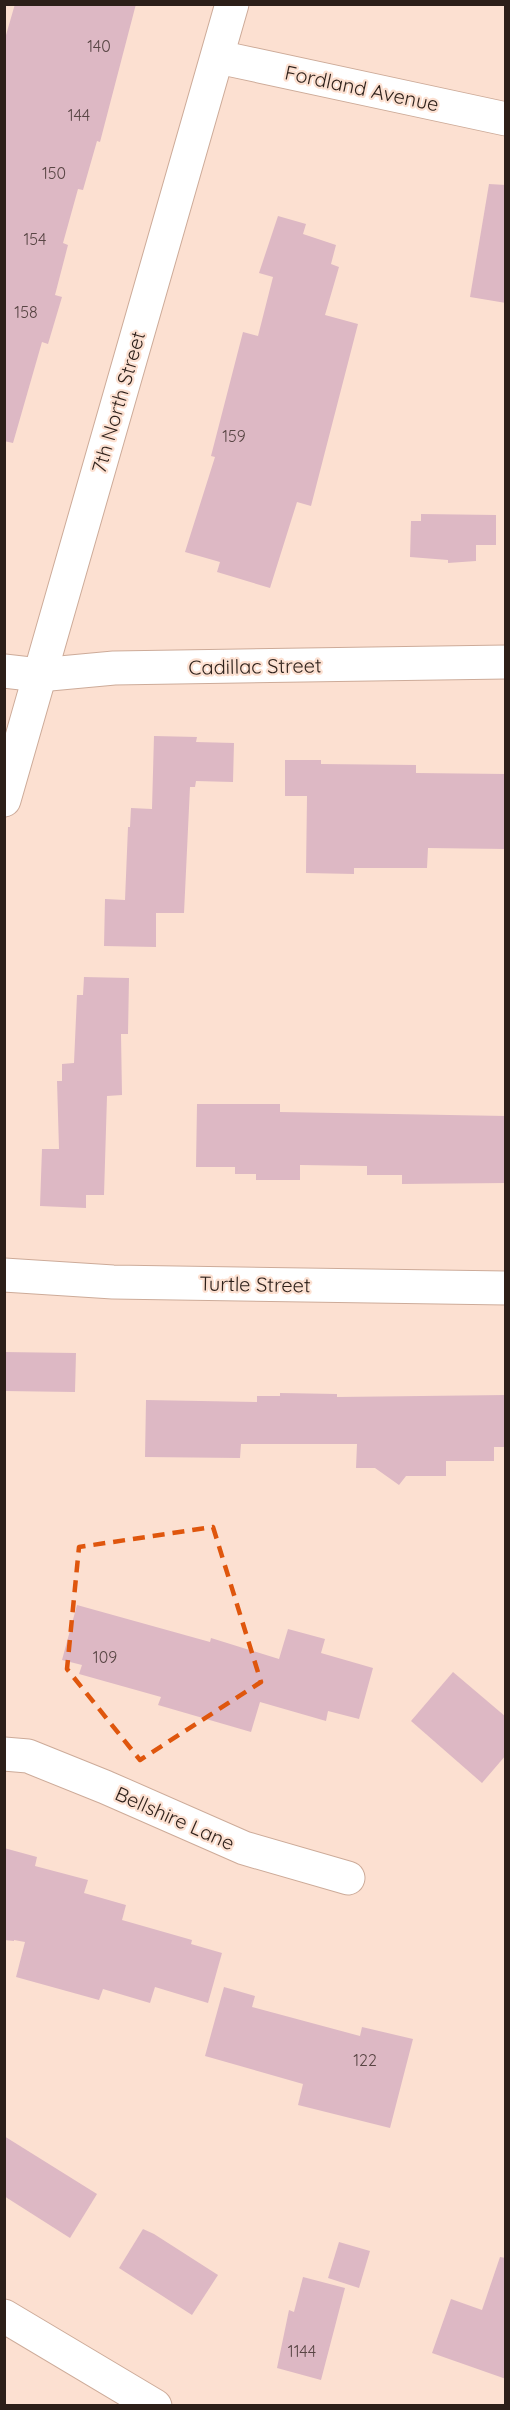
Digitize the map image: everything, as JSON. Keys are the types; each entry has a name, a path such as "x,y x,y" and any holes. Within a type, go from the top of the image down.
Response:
{"street":[{"name":"7th North Street","path":"4,800 232,4"},
{"name":"Fordland Avenue","path":"218,57 506,119"},
{"name":"Cadillac Street","path":"4,671 39,675 114,668 506,662"},
{"name":"Turtle Street","path":"4,1275 113,1282 506,1288"},
{"name":"Bellshire Lane","path":"4,1754 28,1756 244,1848 348,1878"},
{"path":"4,2316 155,2406"}],"highlighted area":[{"path":"213,1527 261,1682 140,1760 67,1669 79,1547"}],"building":[{"path":"15,4 136,4 100,142 97,141 83,190 78,189 63,243 68,245 55,295 62,297 48,344 42,342 13,443 4,441 4,42"},
{"path":"489,184 506,185 506,303 470,297"},
{"path":"278,216 306,224 303,234 336,245 331,264 339,267 325,315 358,324 311,506 297,502 270,588 217,572 220,562 185,552 215,457 211,456 243,332 258,336 273,277 259,273"},
{"path":"421,514 496,515 496,545 476,545 476,561 448,563 448,560 410,557 411,521 421,521"},
{"path":"154,736 197,737 196,742 234,743 233,782 196,781 195,787 190,787 184,913 156,913 156,947 104,946 105,899 125,900 131,808 152,809"},
{"path":"285,760 321,760 321,764 416,765 416,773 506,774 506,849 428,848 427,868 354,868 354,874 306,873 307,796 285,796"},
{"path":"84,977 129,978 128,1034 121,1034 122,1095 107,1096 104,1195 86,1195 86,1208 40,1206 42,1149 59,1149 57,1081 62,1081 62,1064 74,1063 77,995 83,995"},
{"path":"197,1104 280,1104 280,1112 506,1116 506,1183 402,1184 402,1175 367,1175 367,1166 300,1165 300,1180 256,1180 256,1174 235,1174 235,1167 196,1167"},
{"path":"4,1352 76,1353 75,1392 4,1391"},
{"path":"280,1393 337,1394 337,1397 506,1395 506,1447 494,1447 494,1461 446,1461 446,1476 406,1476 399,1485 375,1468 356,1468 357,1444 241,1444 240,1458 145,1457 146,1400 257,1402 257,1396 280,1396"},
{"path":"77,1605 210,1642 211,1638 279,1659 288,1629 325,1639 321,1653 373,1668 359,1719 328,1711 326,1721 260,1702 251,1732 158,1705 161,1697 79,1674 82,1665 62,1660"},
{"path":"453,1672 506,1717 506,1755 482,1783 411,1721"},
{"path":"4,1848 37,1857 35,1866 88,1880 84,1893 126,1905 122,1920 192,1940 191,1944 222,1953 208,2003 155,1987 150,2003 103,1989 99,2000 16,1977 25,1942 4,1940"},
{"path":"224,1987 255,1996 252,2007 360,2036 362,2027 413,2039 390,2128 298,2105 303,2084 205,2056"},
{"path":"4,2136 97,2194 70,2238 4,2196"},
{"path":"143,2229 218,2275 192,2315 119,2268"},
{"path":"339,2242 370,2251 359,2288 328,2278"},
{"path":"500,2257 506,2258 506,2379 432,2353 451,2299 482,2310"},
{"path":"303,2277 345,2288 321,2380 277,2368 289,2310 294,2312"}]}
